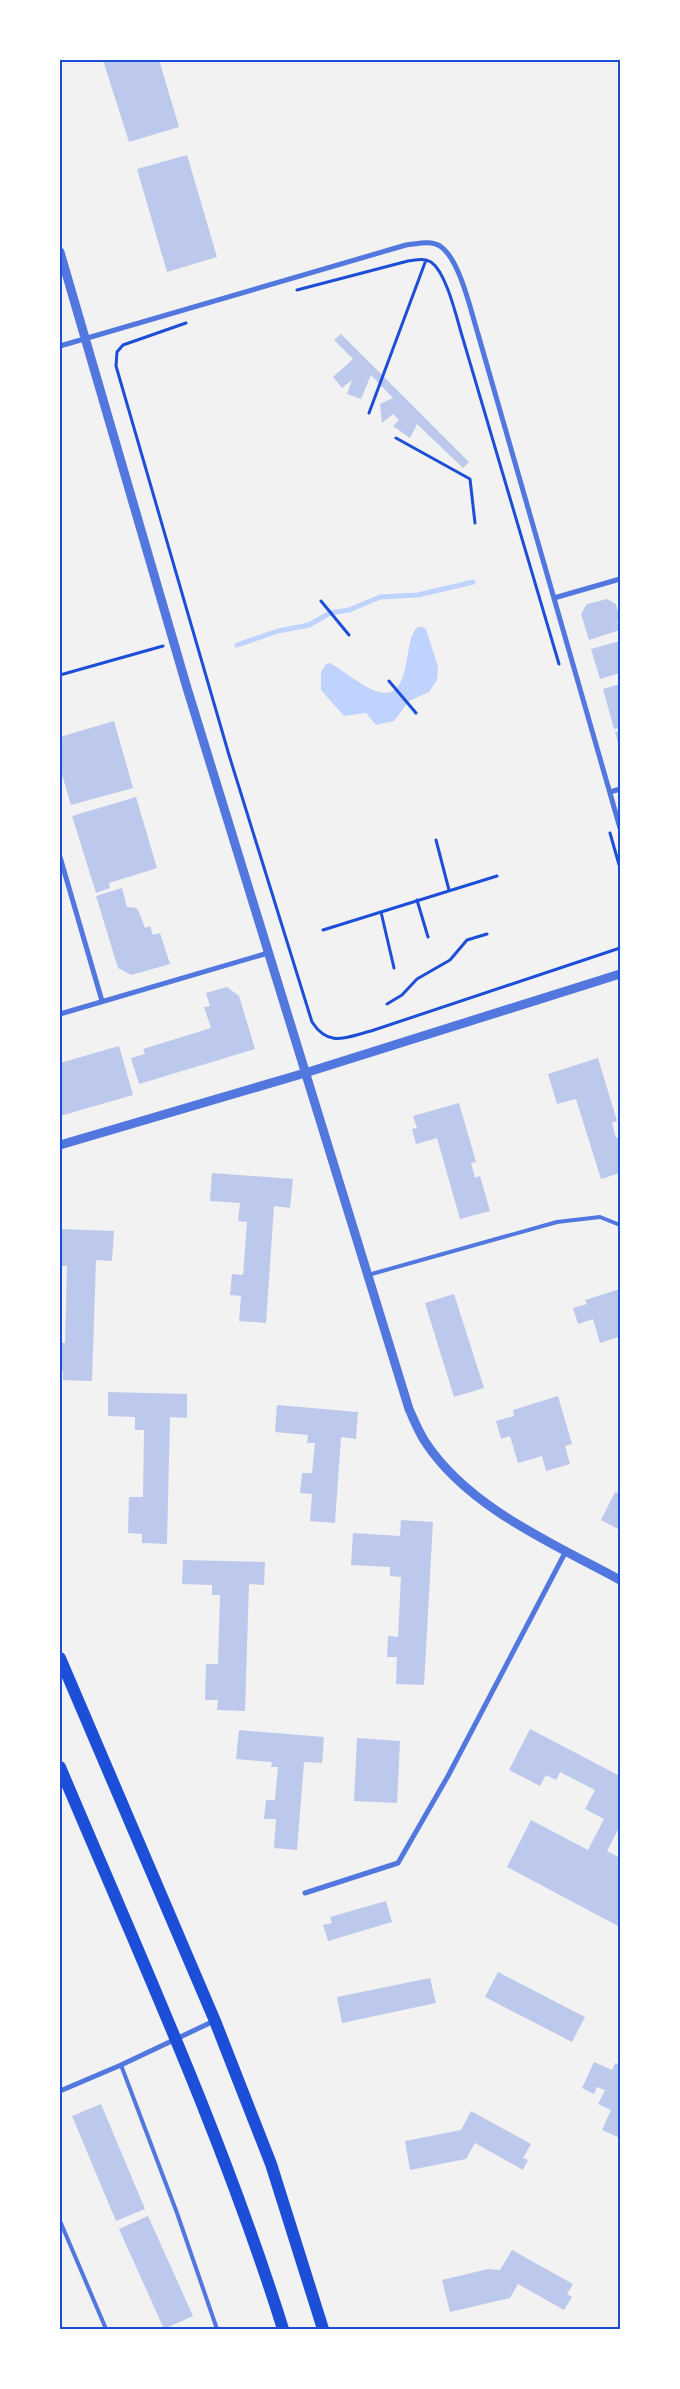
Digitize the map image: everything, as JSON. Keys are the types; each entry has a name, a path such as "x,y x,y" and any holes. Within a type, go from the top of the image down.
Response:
{"main road":[{"path":"60,1658 215,2020 271,2164 323,2329"},
{"path":"60,1767 175,2040 229,2176 269,2284 283,2329"}],"street":[{"path":"60,346 406,245 428,242 439,245 447,253 464,288 620,828"},
{"path":"60,252 174,643 409,1409 425,1442 456,1478 488,1505 620,1580"},
{"path":"554,598 620,579"},
{"path":"610,792 620,788"},
{"path":"60,857 102,1001"},
{"path":"60,1014 268,953"},
{"path":"60,1145 305,1073 620,974"},
{"path":"305,1893 398,1863 448,1776 566,1550"},
{"path":"60,2091 121,2065 215,2020"}],"lane":[{"path":"367,1275 557,1222 600,1217 620,1225"},
{"path":"121,2065 177,2213 217,2329"},
{"path":"60,2221 106,2329"}],"path":[{"path":"369,412 426,260"},
{"path":"288,293 408,261 426,260 436,267 447,290 561,671"},
{"path":"195,320 131,340 119,348 116,366 194,637 312,1022 322,1035 339,1039 371,1031 620,948"},
{"path":"396,438 470,479 475,524"},
{"path":"321,601 349,635"},
{"path":"60,675 194,637"},
{"path":"390,683 416,713"},
{"path":"609,830 620,868"},
{"path":"436,840 449,890"},
{"path":"323,930 497,876"},
{"path":"418,900 428,937"},
{"path":"381,912 394,968"},
{"path":"388,1004 402,995 417,979 450,960 467,940 487,934"}],"water":[{"path":"418,627 426,629 438,667 437,680 429,692 409,701 394,721 376,725 366,713 344,716 321,690 321,672 326,664 330,663 373,690 386,693 395,689 401,681 413,634"}],"building":[{"path":"103,60 159,60 179,127 129,142"},
{"path":"187,155 217,257 167,272 137,169"},
{"path":"341,334 469,462 463,468 417,424 410,438 393,426 399,420 393,414 382,423 380,404 393,398 371,375 361,399 347,394 352,380 342,388 333,377 353,359 334,340"},
{"path":"607,599 616,604 620,619 617,621 620,630 589,640 581,614 587,604"},
{"path":"620,641 620,673 600,679 591,649"},
{"path":"620,684 620,728 614,729 603,689"},
{"path":"114,721 133,788 71,805 60,768 60,737"},
{"path":"620,731 620,746 619,746 615,732"},
{"path":"136,797 157,868 109,883 110,888 96,893 72,816"},
{"path":"122,888 127,907 136,908 145,928 150,926 153,935 160,933 170,964 131,975 118,968 96,896"},
{"path":"227,987 239,996 255,1049 139,1084 131,1058 145,1054 143,1049 211,1028 204,1007 210,1006 206,993"},
{"path":"119,1046 133,1095 60,1116 60,1063"},
{"path":"598,1058 617,1121 612,1123 616,1138 620,1137 620,1173 601,1179 576,1099 557,1104 548,1074"},
{"path":"459,1103 476,1162 471,1163 475,1178 480,1176 490,1211 460,1219 437,1138 416,1144 412,1129 417,1128 413,1116"},
{"path":"212,1173 293,1179 290,1208 274,1206 266,1323 239,1321 241,1296 230,1295 232,1274 243,1275 247,1222 238,1221 240,1203 210,1201"},
{"path":"60,1229 114,1231 112,1261 96,1260 92,1381 63,1380 63,1371 60,1371 60,1342 65,1343 67,1266 60,1266"},
{"path":"620,1289 620,1342 618,1337 600,1343 593,1319 578,1324 573,1308 587,1304 585,1300"},
{"path":"454,1294 484,1388 454,1397 425,1303"},
{"path":"108,1392 187,1394 187,1418 170,1417 167,1544 142,1543 142,1534 128,1533 129,1497 143,1497 144,1430 135,1430 135,1417 108,1416"},
{"path":"558,1396 572,1444 565,1446 570,1464 546,1471 542,1456 518,1463 510,1436 501,1439 496,1421 514,1416 513,1410"},
{"path":"277,1405 358,1412 356,1439 341,1437 335,1523 310,1521 312,1494 300,1493 302,1473 312,1473 315,1443 307,1443 308,1435 275,1432"},
{"path":"615,1492 620,1494 620,1530 601,1520"},
{"path":"401,1520 433,1522 424,1685 396,1684 397,1657 387,1657 388,1636 398,1637 401,1577 390,1576 390,1567 351,1565 353,1533 400,1536"},
{"path":"183,1560 265,1562 264,1585 249,1584 245,1711 217,1710 218,1700 205,1700 206,1664 218,1664 220,1595 212,1595 212,1585 182,1584"},
{"path":"530,1729 620,1776 620,1826 607,1851 620,1858 620,1927 507,1867 531,1820 588,1850 604,1819 585,1809 595,1790 560,1772 556,1780 546,1775 540,1786 509,1770"},
{"path":"239,1730 324,1737 322,1763 304,1762 297,1850 274,1848 276,1819 264,1819 266,1800 275,1800 278,1767 271,1767 272,1762 236,1759"},
{"path":"357,1738 400,1741 397,1803 354,1801"},
{"path":"386,1901 392,1922 328,1941 323,1925 332,1923 330,1917"},
{"path":"498,1972 585,2017 572,2042 485,1997"},
{"path":"430,1978 436,2003 342,2023 337,1997"},
{"path":"594,2062 612,2070 615,2063 620,2065 620,2138 602,2130 611,2110 598,2104 605,2090 597,2087 594,2094 582,2088"},
{"path":"101,2104 145,2209 116,2221 72,2116"},
{"path":"471,2111 531,2144 523,2158 528,2160 523,2170 475,2143 466,2159 410,2170 405,2141 461,2130"},
{"path":"148,2216 193,2316 164,2329 119,2229"},
{"path":"512,2250 573,2284 567,2294 572,2297 564,2310 518,2284 510,2298 450,2312 442,2280 488,2269 500,2270"}],"waterway":[{"path":"237,645 278,631 309,625 330,613 349,610 380,597 418,595 473,582"}]}
